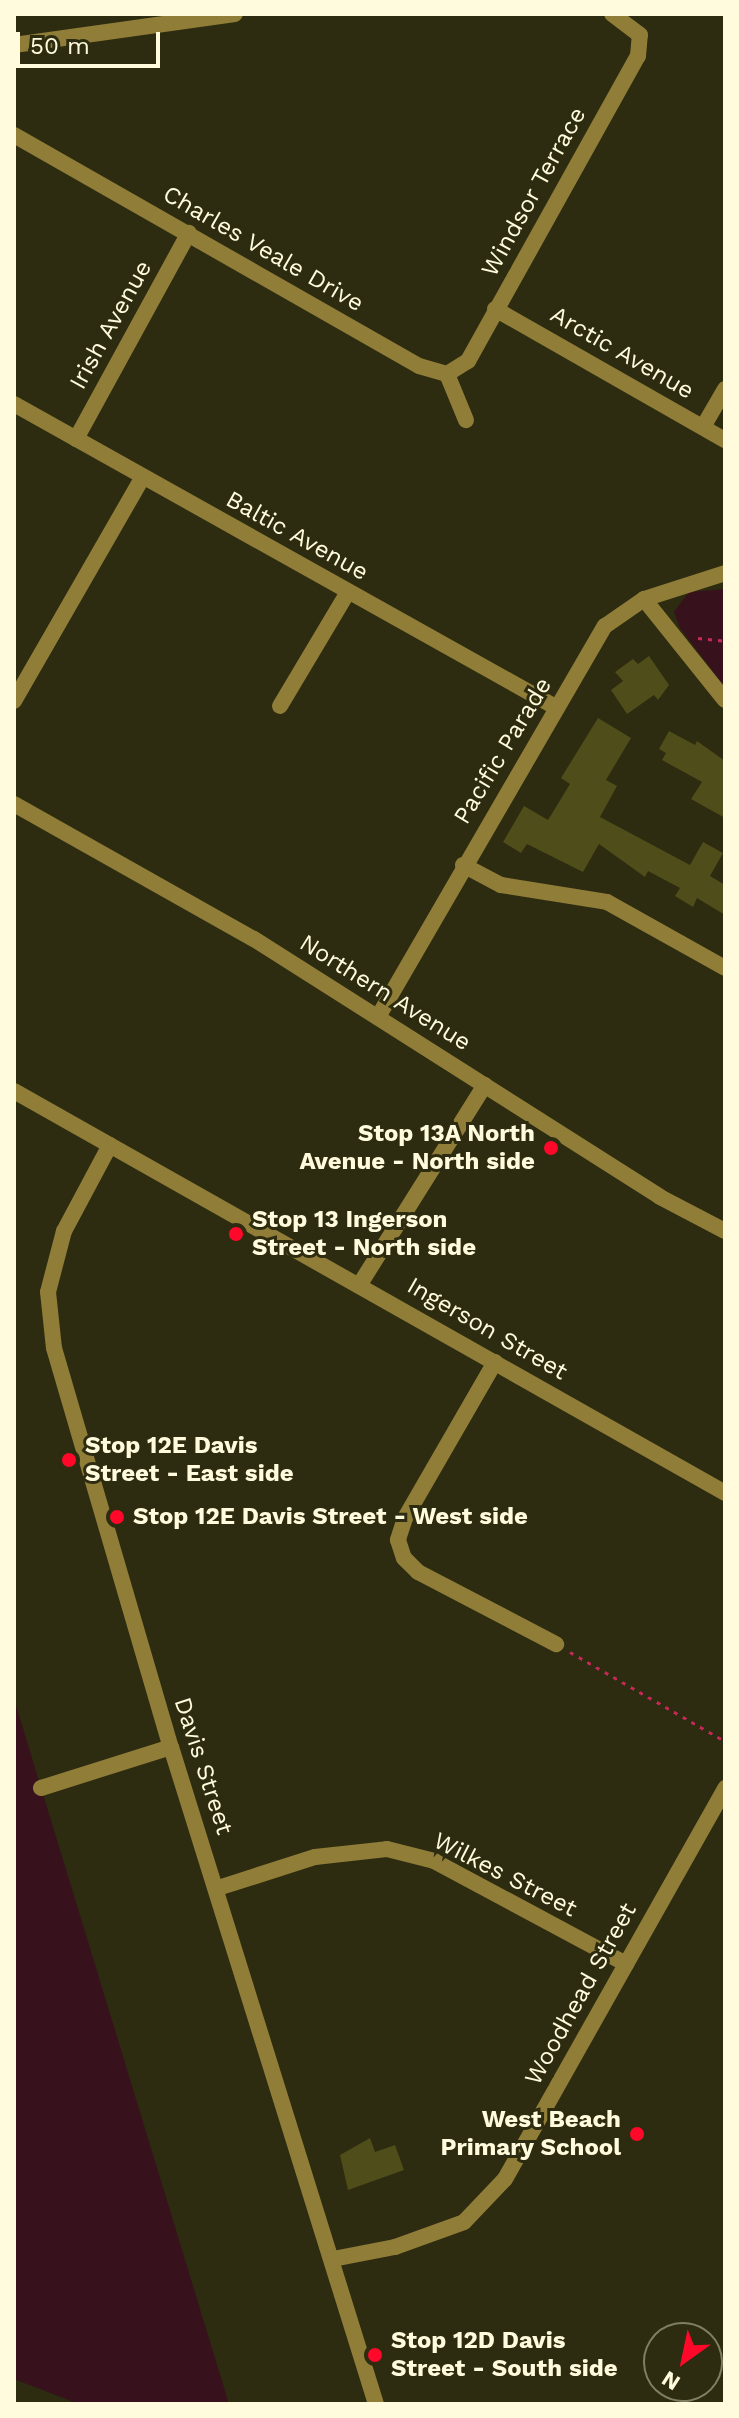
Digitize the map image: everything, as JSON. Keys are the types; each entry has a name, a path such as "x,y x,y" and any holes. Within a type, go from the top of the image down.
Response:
{"street":[{"path":"14,45 235,14"},
{"name":"Windsor Terrace","path":"447,374 468,361 638,56 640,35 612,14"},
{"name":"Charles Veale Drive","path":"14,135 419,366 447,374"},
{"name":"Irish Avenue","path":"76,439 189,233"},
{"name":"Arctic Avenue","path":"495,309 725,440"},
{"path":"447,374 466,420"},
{"path":"703,427 725,389"},
{"name":"Baltic Avenue","path":"14,404 557,708"},
{"path":"14,701 143,477"},
{"name":"Pacific Parade","path":"378,1017 463,865 605,626 644,599 725,573"},
{"path":"280,706 348,592"},
{"path":"644,599 725,700"},
{"name":"Northern Avenue","path":"14,804 254,939 660,1197 725,1231"},
{"path":"463,865 501,885 607,902 725,968"},
{"path":"360,1284 485,1085"},
{"name":"Ingerson Street","path":"14,1091 725,1493"},
{"name":"Davis Street","path":"110,1145 64,1231 48,1292 54,1348 171,1747 218,1888 376,2404"},
{"path":"495,1362 405,1518 398,1540 404,1558 418,1572 556,1644"},
{"path":"41,1788 171,1747"},
{"name":"Woodhead Street","path":"333,2259 395,2247 464,2222 505,2179 725,1788"},
{"name":"Wilkes Street","path":"218,1888 315,1857 387,1849 434,1861 626,1964"}],"path":[{"path":"679,644 700,637 725,641"},
{"path":"556,1644 725,1741"}],"shaded area":[{"path":"725,589 725,687 680,628 674,612 689,592"},
{"path":"14,1699 229,2404 79,2404 14,2379"}],"building":[{"path":"649,656 669,685 658,700 654,695 627,714 611,690 623,681 615,672 633,659 638,664"},
{"path":"598,718 631,738 606,780 617,786 600,817 690,865 703,842 723,853 710,876 725,885 725,915 697,898 693,907 675,896 680,888 648,871 645,877 599,844 583,872 527,844 521,853 503,842 524,806 548,820 570,784 561,778"},
{"path":"669,731 695,745 697,741 725,761 725,818 691,799 702,782 662,760 666,753 659,749"},
{"path":"370,2138 375,2152 395,2145 404,2170 348,2190 340,2155"}],"place":[{"name":"Stop 13A North Avenue - North side","path":"551,1148"},
{"name":"Stop 13 Ingerson Street - North side","path":"236,1234"},
{"name":"Stop 12E Davis Street - East side","path":"69,1460"},
{"name":"Stop 12E Davis Street - West side","path":"117,1517"},
{"name":"West Beach Primary School","path":"637,2134"},
{"name":"Stop 12D Davis Street - South side","path":"375,2355"}]}
